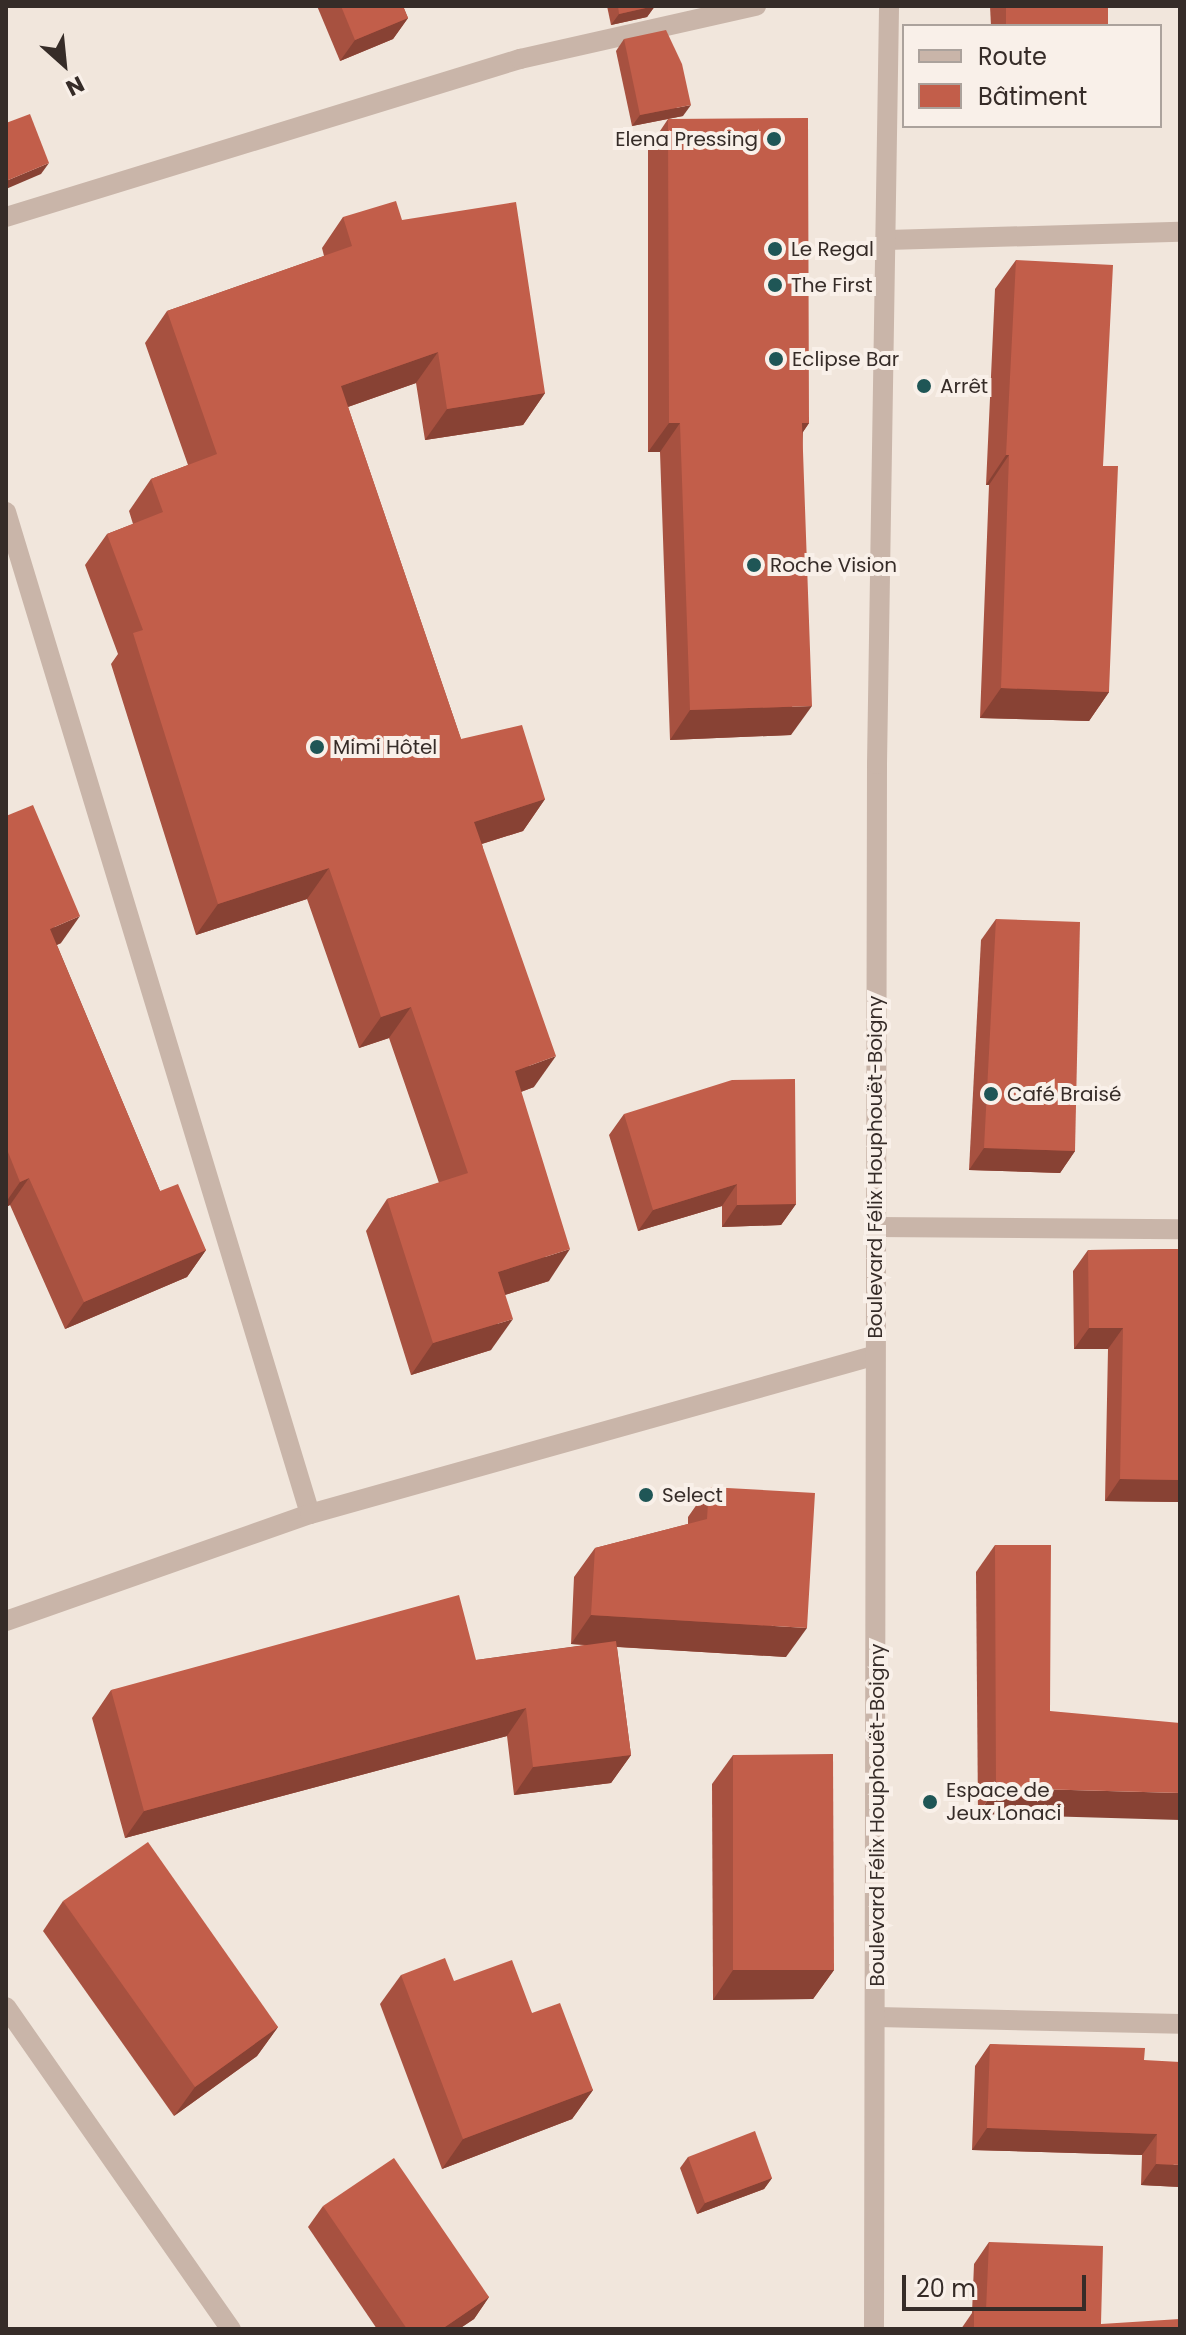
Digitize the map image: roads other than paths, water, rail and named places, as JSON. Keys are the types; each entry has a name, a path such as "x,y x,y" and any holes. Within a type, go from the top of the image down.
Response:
{"street":[{"path":"6,217 520,59 756,6"},
{"name":"Boulevard Félix Houphouët-Boigny","path":"874,2329 878,1605 873,1356 877,748 889,6"},
{"path":"887,240 1180,232"},
{"path":"6,512 310,1514"},
{"path":"874,1227 1180,1229"},
{"path":"6,1621 310,1514 873,1356"},
{"path":"6,2007 231,2329"},
{"path":"877,2017 1180,2024"}],"place":[{"name":"Elena Pressing","path":"774,139"},
{"name":"Le Regal","path":"775,249"},
{"name":"The First","path":"775,285"},
{"name":"Eclipse Bar","path":"776,359"},
{"name":"Arrêt","path":"924,386"},
{"name":"Roche Vision","path":"754,565"},
{"name":"Mimi Hôtel","path":"317,747"},
{"name":"Café Braisé","path":"991,1094"},
{"name":"Select","path":"646,1495"},
{"name":"Espace de Jeux Lonaci","path":"930,1802"}]}
